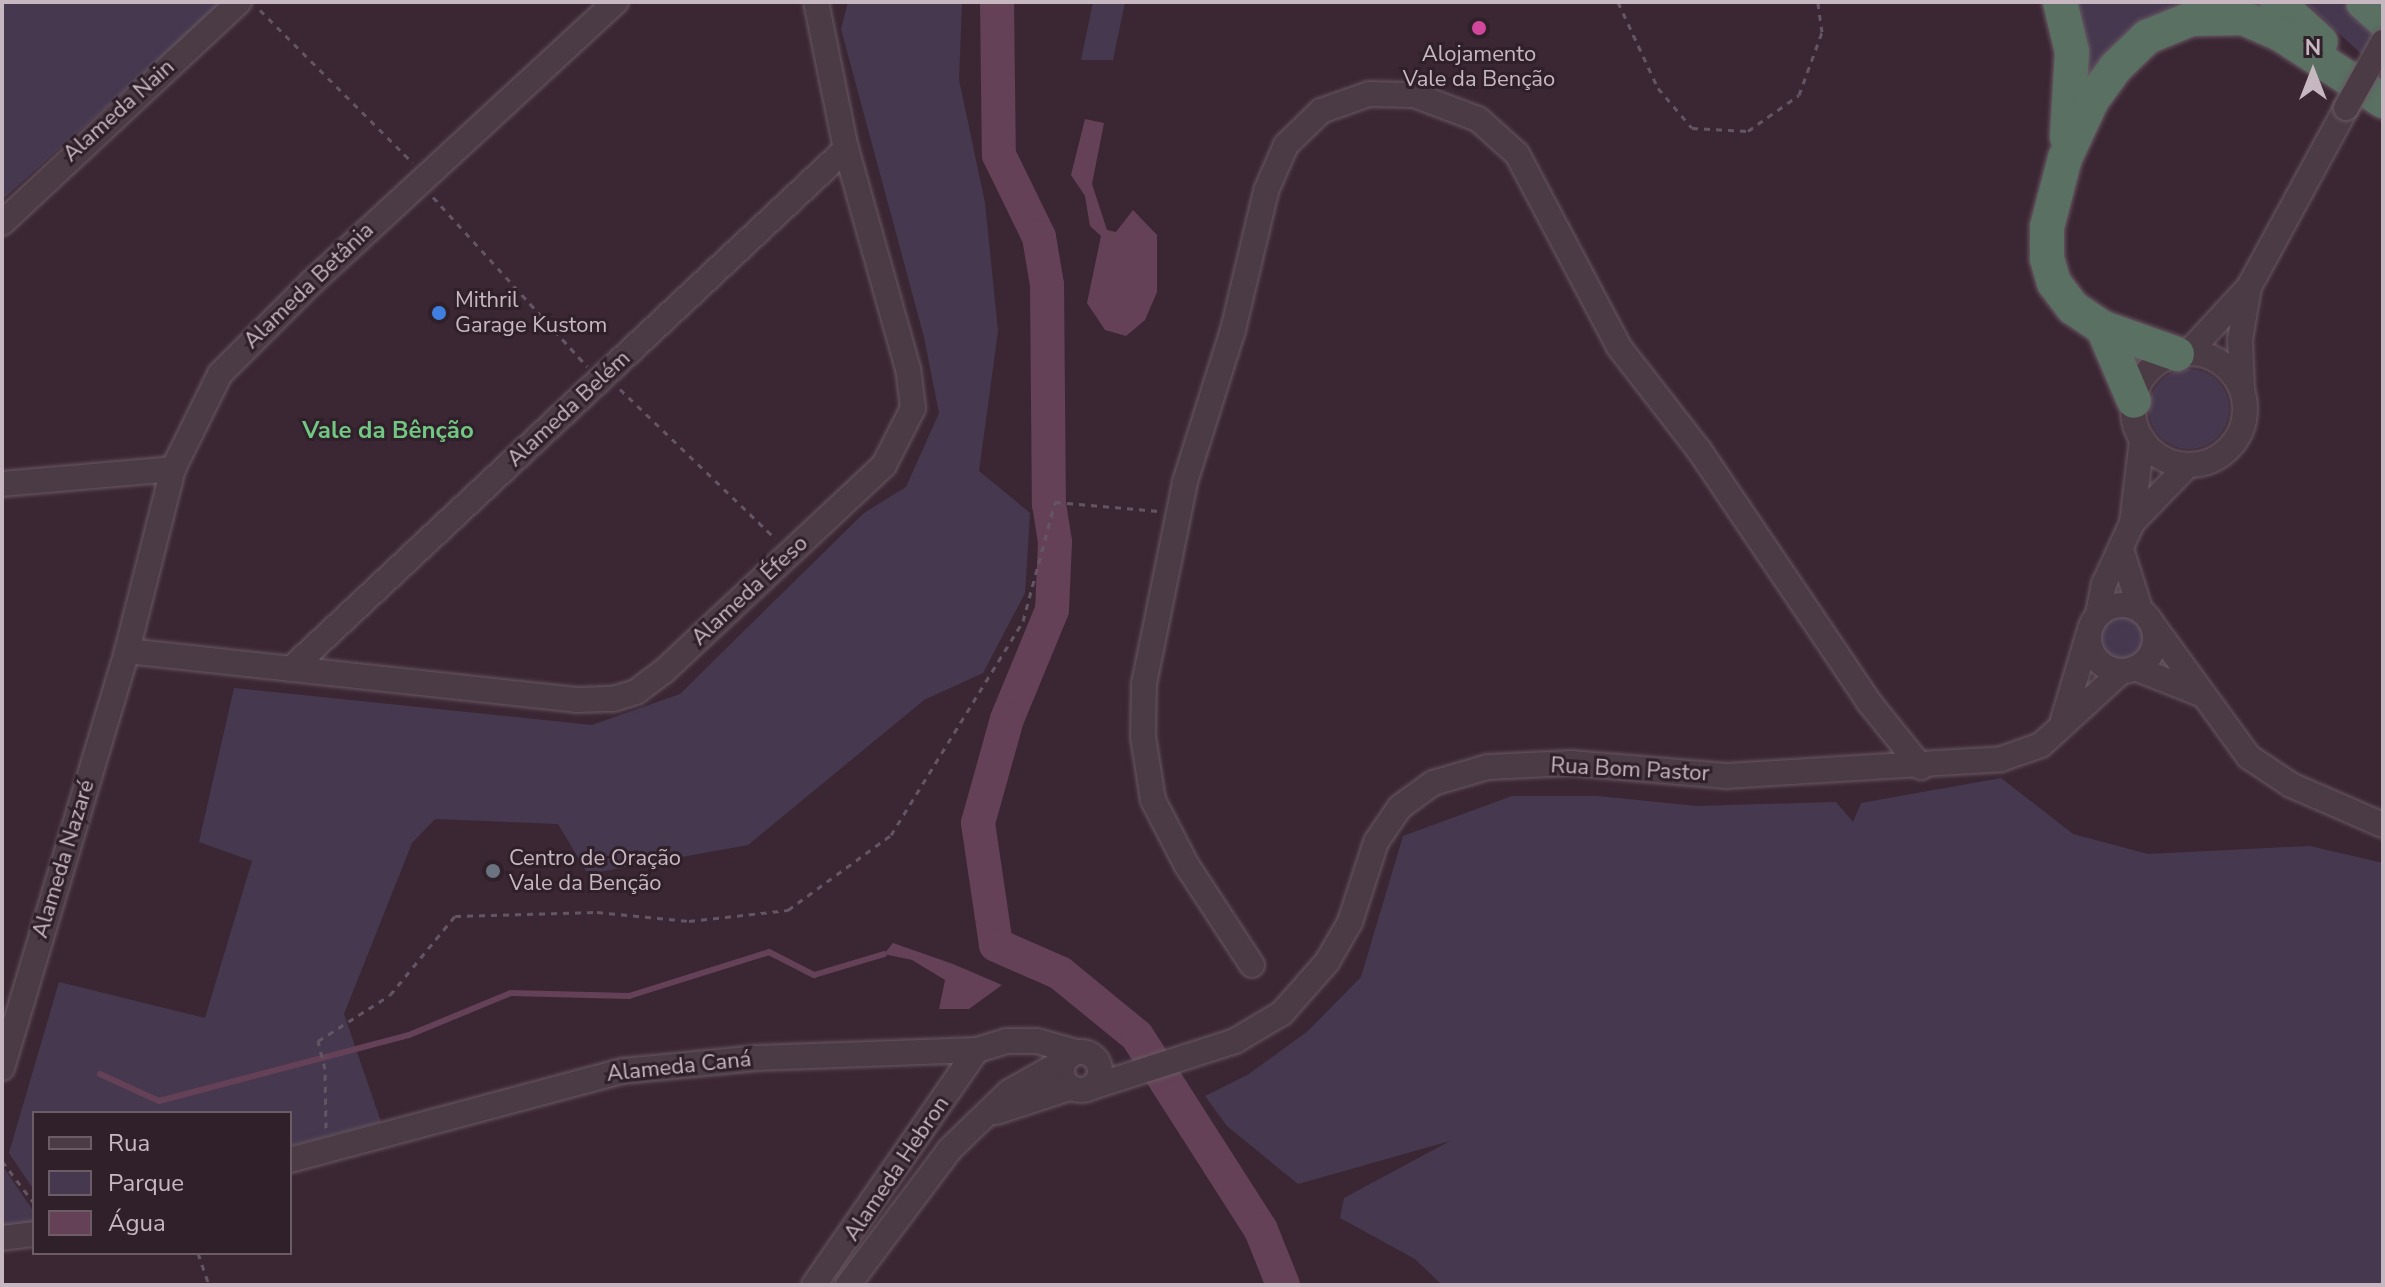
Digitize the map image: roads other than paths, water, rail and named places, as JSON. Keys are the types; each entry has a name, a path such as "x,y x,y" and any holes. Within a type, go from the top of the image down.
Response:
{"highway":[{"path":"2060,2 2072,52 2065,158"},
{"path":"2277,2 2383,100"},
{"path":"2182,354 2103,328 2073,308 2054,283 2047,258 2047,227 2065,158 2092,100 2115,68 2147,37 2191,19 2243,18 2280,34 2383,100"},
{"path":"2103,328 2134,401"}],"street":[{"name":"Alameda Nain","path":"2,223 239,2"},
{"name":"Alameda Betânia","path":"127,651 173,469 220,374 423,179 616,2"},
{"name":"Alameda Éfeso","path":"127,651 576,700 613,699 636,692 664,671 884,465 913,408 908,369 846,149 816,2"},
{"path":"2249,287 2240,340 2245,417 2234,442 2214,459 2188,465 2162,457 2142,439 2134,401 2144,376 2182,354 2249,287 2383,42"},
{"path":"1252,965 1186,864 1153,800 1143,736 1144,684 1179,513 1233,330 1266,191 1286,145 1321,111 1369,94 1414,95 1478,119 1517,154 1619,347 1699,450 1868,701 1921,767"},
{"name":"Alameda Belém","path":"291,669 846,149"},
{"path":"2182,354 2216,360 2242,390"},
{"name":"Rua Bom Pastor","path":"2063,720 2102,592 2132,523 2142,439"},
{"name":"Rua Bom Pastor","path":"2132,523 2188,465"},
{"path":"2,484 173,469"},
{"path":"2121,549 2146,617 2153,649 2129,669"},
{"path":"2198,693 2098,661 2093,625 2118,605 2146,617 2198,693 2249,757 2291,785 2383,825"},
{"name":"Alameda Nazaré","path":"2,1068 127,651"},
{"name":"Rua Bom Pastor","path":"1141,1069 1235,1041 1282,1013 1327,962 1350,922 1376,842 1400,807 1433,783 1488,767 1571,763 1726,776 1973,763 2041,745 2063,720 2129,669"},
{"name":"Alameda Caná","path":"292,1159 623,1071 757,1058 977,1050 1007,1041 1037,1041 1077,1056"},
{"name":"Alameda Hebron","path":"814,1285 977,1050"},
{"path":"848,1285 950,1149 1023,1083 1077,1056 1141,1069"},
{"path":"1077,1056 1100,1067 1081,1088"},
{"path":"1077,1056 1061,1076 1081,1088"},
{"path":"982,1117 1141,1069"},
{"path":"2,1238 32,1234"}],"water":[{"path":"1085,119 1104,123 1092,184 1107,230 1116,232 1133,210 1157,235 1157,292 1145,320 1126,336 1105,330 1087,303 1101,236 1090,226 1085,196 1071,175"},
{"path":"893,943 1002,985 969,1009 939,1009 945,980 912,960 884,954"}],"waterway":[{"path":"997,2 999,155 1039,237 1047,285 1049,504 1055,542 1052,610 1007,719 978,823 996,945 1060,973 1137,1036 1261,1230 1283,1285"},
{"path":"100,1074 159,1101 409,1035 511,993 629,996 769,952 814,975 884,954"}],"place":[{"name":"Alojamento Vale da Benção","path":"1479,28"},
{"name":"Mithril Garage Kustom","path":"439,313"},
{"name":"Centro de Oração Vale da Benção","path":"493,871"}],"district":[{"name":"Vale da Bênção","path":"388,431"}]}
